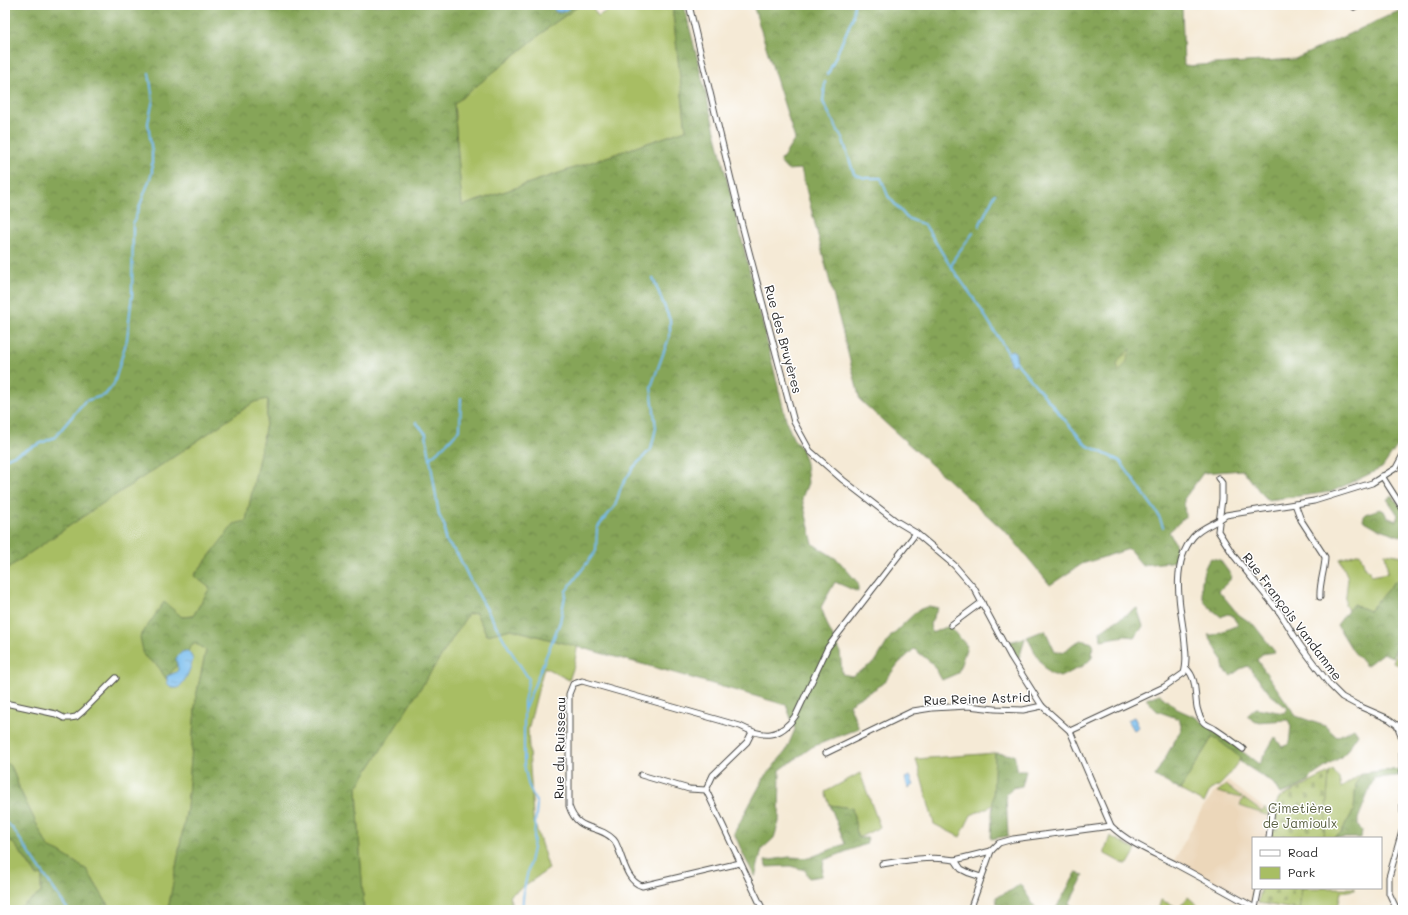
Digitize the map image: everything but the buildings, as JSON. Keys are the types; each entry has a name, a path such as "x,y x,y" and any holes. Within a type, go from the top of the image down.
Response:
{"street":[{"name":"Rue des Bruyères","path":"689,5 742,225 794,422 810,451 843,480 896,521 916,533 954,565 974,588 1011,657 1042,706 1070,731 1111,826"},
{"path":"1070,731 1164,687 1184,673 1187,659 1178,589 1178,574 1182,560 1192,538 1198,531 1220,521 1226,515 1314,501 1372,483 1396,468 1403,455"},
{"path":"1382,476 1403,509"},
{"name":"Rue François Vandamme","path":"1218,478 1222,483 1218,531 1234,556 1280,613 1300,645 1330,685 1342,697 1389,719 1397,726 1401,734 1402,745 1403,812"},
{"path":"1295,504 1301,520 1325,556 1320,597"},
{"path":"706,790 713,775 747,742 752,732 776,734 790,724 828,647 916,533"},
{"path":"951,625 982,602"},
{"path":"1186,668 1193,679 1196,695 1196,709 1203,722 1243,748"},
{"path":"5,703 56,714 64,718 76,717 116,678"},
{"name":"Rue du Ruisseau","path":"740,862 642,886 634,884 615,840 577,822 572,815 569,806 569,694 573,684 582,681 740,726 752,732"},
{"name":"Rue Reine Astrid","path":"826,753 913,711 932,708 968,706 1023,710 1042,706"},
{"path":"641,775 689,788 706,790"},
{"path":"706,790 763,910"},
{"path":"1269,837 1272,810"},
{"path":"970,910 991,851 999,843 1013,839 1111,826 1122,836 1137,845 1176,864 1255,909 1259,889"},
{"path":"1397,910 1389,893 1389,877 1403,828"},
{"path":"882,864 908,859 941,858 955,860 991,851"},
{"path":"955,860 961,869 981,877"}],"shaded area":[{"path":"1228,781 1269,812 1266,837 1252,837 1252,889 1257,889 1253,904 1174,861 1203,807 1213,794"}],"green space":[{"path":"5,5 580,5 553,24 454,104 462,206 686,130 672,5 684,5 787,423 793,438 801,448 806,463 808,483 802,498 813,544 838,560 858,583 858,592 835,582 821,607 829,629 840,651 842,674 852,676 875,662 891,636 918,610 929,606 938,608 930,624 932,633 949,626 967,646 958,673 942,680 932,663 914,649 898,664 883,684 849,704 859,728 812,747 780,770 779,822 774,838 762,849 755,877 734,833 764,778 786,751 795,729 786,705 664,670 511,629 487,635 476,613 468,614 357,787 364,910 168,910 187,808 196,697 206,650 194,643 166,679 158,666 144,656 140,637 164,602 182,617 193,616 210,588 194,576 234,524 246,521 266,424 268,399 254,402 5,570"},
{"path":"580,5 591,5 598,16 616,5 672,5 686,130 462,206 454,104 553,24"},
{"path":"753,5 1182,5 1184,66 1295,59 1403,9 1403,438 1382,468 1331,492 1268,500 1243,470 1203,473 1184,499 1185,517 1169,532 1175,543 1179,561 1142,565 1129,549 1082,564 1050,585 1010,536 860,400 801,169 787,170 780,162 795,139"},
{"path":"1131,349 1126,363 1119,372 1117,364 1120,358"},
{"path":"268,398 266,424 246,521 214,551 194,575 210,588 193,616 182,617 144,656 158,666 194,643 206,650 196,697 187,808 168,910 111,910 87,870 59,852 47,847 20,790 12,768 5,761 5,570 254,402"},
{"path":"1393,496 1403,510 1403,537 1377,528 1363,520 1365,514 1380,509 1384,511 1387,517 1396,521 1398,515 1387,499"},
{"path":"1360,553 1365,568 1370,572 1371,576 1388,573 1385,553 1403,556 1403,577 1394,582 1369,611 1353,604 1348,611 1345,604 1348,578 1340,559"},
{"path":"1211,558 1220,560 1231,575 1230,580 1219,591 1238,614 1254,625 1275,652 1262,654 1257,660 1296,716 1325,726 1337,737 1354,728 1358,734 1344,755 1311,777 1309,781 1295,789 1280,794 1273,783 1239,761 1241,758 1213,736 1180,790 1155,776 1182,728 1179,719 1157,711 1146,699 1159,694 1177,709 1197,718 1259,764 1275,737 1282,747 1289,744 1291,726 1288,720 1256,722 1247,716 1256,708 1284,713 1287,708 1270,694 1248,666 1240,669 1231,676 1224,670 1222,659 1208,635 1213,635 1238,625 1232,615 1227,614 1221,617 1204,601 1202,596 1202,579 1205,567"},
{"path":"1403,577 1403,634 1392,657 1383,653 1366,666 1353,651 1337,625 1353,604 1369,611 1394,582"},
{"path":"1137,608 1143,626 1134,637 1125,636 1101,640 1100,631"},
{"path":"476,613 487,635 511,629 559,642 578,644 574,666 569,680 544,667 528,730 533,818 549,869 509,896 514,910 364,910 357,787 468,614"},
{"path":"1045,630 1055,652 1064,652 1073,644 1081,640 1093,643 1092,658 1083,666 1060,677 1049,673 1038,658 1027,637"},
{"path":"1403,635 1403,666 1393,663 1399,641"},
{"path":"1025,638 1020,656 1017,658 1009,642"},
{"path":"1213,736 1241,758 1224,781 1219,786 1210,790 1204,803 1180,790"},
{"path":"995,753 993,805 971,815 960,837 934,824 916,759"},
{"path":"995,753 1014,755 1018,771 1026,771 1022,786 1012,788 1006,795 1008,836 991,839"},
{"path":"5,761 12,768 20,790 48,847 59,852 87,870 111,910 16,910 41,893 43,875 38,876 15,845 5,836"},
{"path":"1400,769 1398,776 1374,778 1358,819 1358,826 1362,830 1361,837 1335,837 1340,834 1354,810 1356,783 1363,773"},
{"path":"1333,770 1339,779 1341,788 1363,773 1356,783 1354,810 1340,834 1335,837 1324,837 1329,773"},
{"path":"860,773 880,827 858,838 852,808 830,805 825,792"},
{"name":"Cimetière de Jamioulx","path":"1329,773 1324,837 1270,837 1274,810 1279,798"},
{"path":"1226,785 1242,797 1217,792"},
{"path":"1243,798 1262,812 1265,808 1269,816 1240,806"},
{"path":"830,805 852,808 858,838 868,838 866,844 824,860 822,876 809,878 805,870 790,866 766,867 765,861 789,857 809,858 845,844"},
{"path":"5,836 15,845 37,876 43,874 41,893 16,910 5,910"},
{"path":"1110,836 1136,850 1128,864 1124,864 1105,854"},
{"path":"1076,873 1084,875 1069,904 1079,910 1055,910"},
{"path":"1020,884 1037,910 1012,910 997,904 996,897 1012,890"},
{"path":"1261,889 1302,889 1299,910 1258,903"},
{"path":"1302,889 1354,889 1341,892 1338,907 1350,910 1299,910"},
{"path":"1188,897 1203,910 1158,910 1161,900 1179,908"}],"water":[{"path":"573,5 564,12 556,12 552,6"},
{"path":"1011,350 1015,352 1017,362 1014,365 1010,364 1008,352"},
{"path":"182,652 189,652 193,659 189,671 178,688 172,688 167,683 167,676 178,670 176,658"},
{"path":"1134,717 1139,727 1134,730 1128,720"},
{"path":"910,776 914,785 908,788 905,778"}],"waterway":[{"path":"828,74 853,17 854,5"},
{"path":"5,459 55,437 85,401 105,395 114,384 127,339 132,295 133,224 152,173 152,153 148,123 153,100 149,73"},
{"path":"825,82 823,102 843,140 854,174 865,178 881,178 888,196 907,218 925,225 1010,356"},
{"path":"979,226 995,194"},
{"path":"951,267 955,257 973,233"},
{"path":"525,708 560,622 566,591 596,551 597,528 615,506 621,487 633,468 651,449 656,428 651,387 670,335 670,320 653,278"},
{"path":"1016,362 1086,445 1120,461 1158,514 1163,527"},
{"path":"430,458 460,429 461,398"},
{"path":"416,422 426,434 439,515 445,527 445,540 458,555 470,580 510,650 529,679 524,701 524,764 528,784 537,804 533,848 524,889 522,910"},
{"path":"5,821 13,829 68,910"}]}
